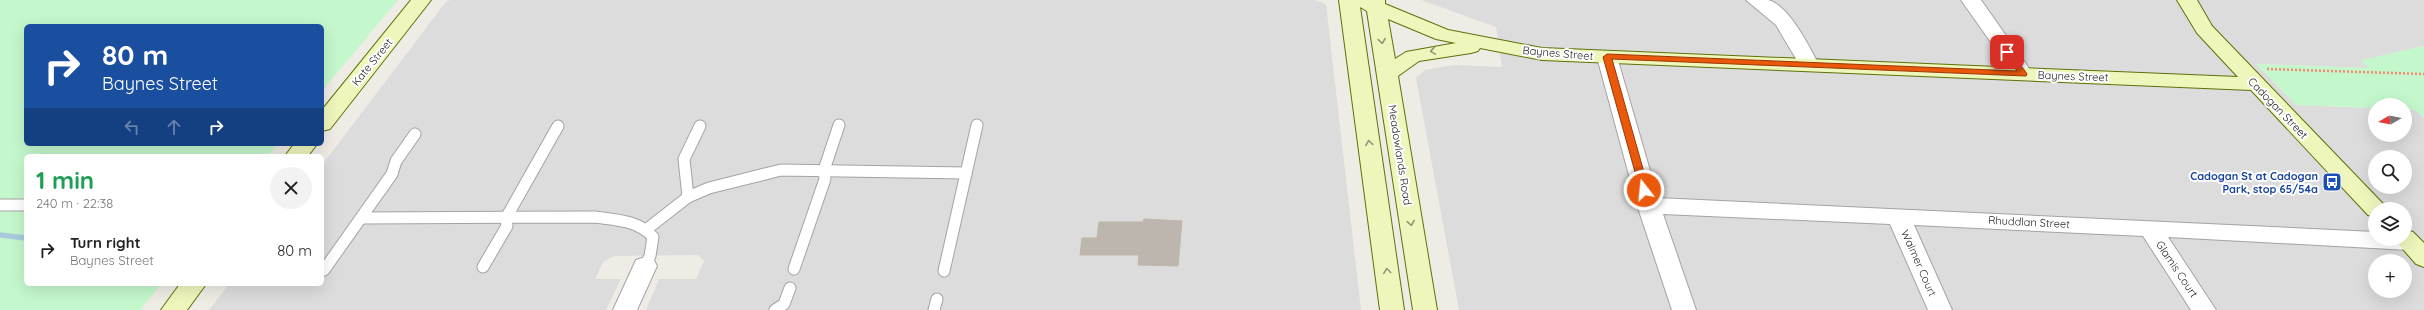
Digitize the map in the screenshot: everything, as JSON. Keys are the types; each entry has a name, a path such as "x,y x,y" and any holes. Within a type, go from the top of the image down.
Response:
{"street":[{"name":"Kate Street","path":"324,121 421,0"},
{"path":"1349,0 1392,310"},
{"name":"Baynes Street","path":"1358,0 1380,3 1443,35 1542,54 2254,84"},
{"path":"1756,0 1775,11 1788,24 1809,65"},
{"path":"1971,0 2023,74"},
{"name":"Cadogan Street","path":"2188,0 2204,29 2254,84 2369,202"},
{"name":"Meadowlands Road","path":"1380,3 1387,74 1425,310"},
{"path":"1387,74 1413,56 1486,43"},
{"path":"1607,57 1648,205 1684,310"},
{"path":"298,154 304,146"},
{"name":"Rhuddlan Street","path":"1648,205 2150,228 2413,246"},
{"name":"Walmer Court","path":"1898,216 1940,310"},
{"name":"Glamis Court","path":"2150,228 2204,310"},
{"path":"625,310 645,266"},
{"path":"173,310 192,286"}],"lane":[{"path":"794,269 825,179 824,170 839,125"},
{"path":"944,271 977,125"},
{"path":"483,267 507,226 506,218 558,126"},
{"path":"688,197 684,159 700,126"},
{"path":"324,270 392,174 396,161 415,134"},
{"path":"647,229 688,197 709,188 781,170 966,173"},
{"path":"0,205 24,205"},
{"path":"362,218 595,217 632,223 647,229 653,237 650,256 645,266"},
{"path":"775,310 784,304 790,288"}],"path":[{"path":"2239,68 2424,74"}],"shaded area":[{"path":"450,0 1315,0 1326,4 1361,310 646,310 659,279 696,279 704,261 698,255 614,256 603,262 595,279 621,279 606,310 209,310 227,286 324,286 324,162 445,3"},
{"path":"1421,0 2424,0 2424,46 2362,60 2370,68 2256,64 2296,105 2368,108 2368,142 2412,142 2412,110 2416,110 2424,118 2424,310 1459,310 1416,78 1425,70 1454,65 1502,67 1496,27"}],"green space":[{"path":"0,0 398,0 324,89 324,24 24,24 24,146 276,146 270,154 24,154 24,286 159,286 140,310 0,310"},
{"path":"2424,46 2424,118 2416,110 2412,110 2412,98 2368,98 2368,108 2296,105 2256,64 2369,68 2361,60"}],"building":[{"path":"1144,219 1182,221 1178,266 1138,265 1139,255 1080,255 1082,238 1097,238 1099,222 1143,222"}],"waterway":[{"path":"0,235 24,238"}],"place":[{"name":"Cadogan St at Cadogan Park, stop 65/54a","path":"2332,182"}],"route":[{"path":"1644,190 1607,57 2023,74 2007,52"}]}
